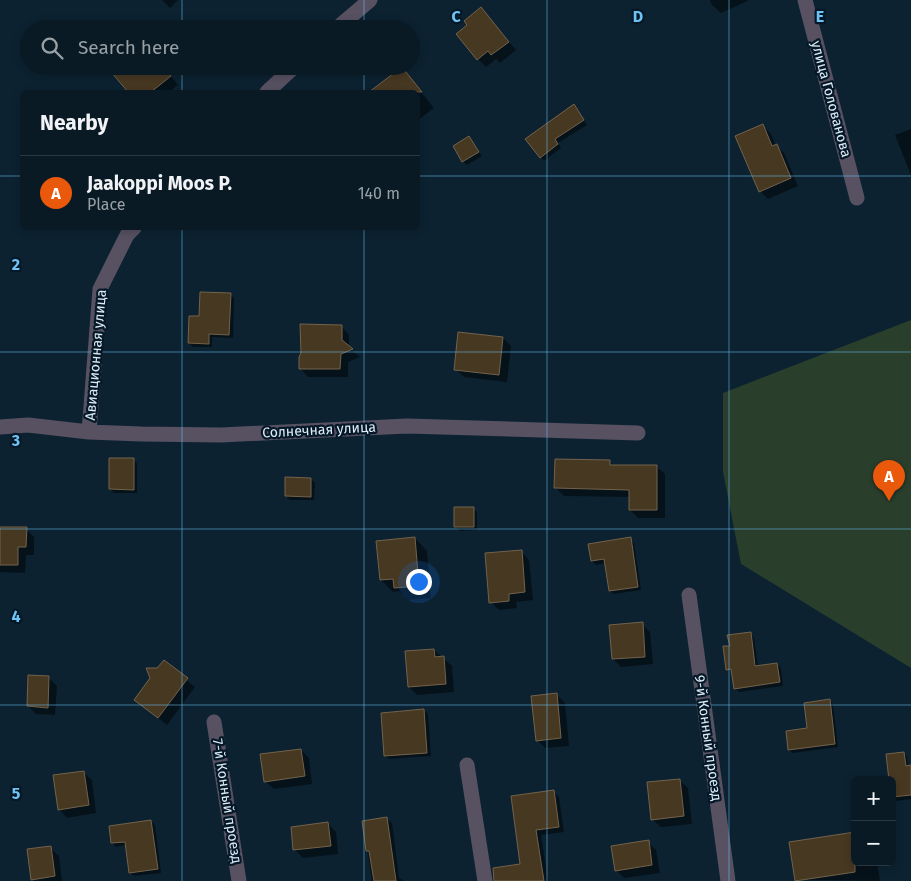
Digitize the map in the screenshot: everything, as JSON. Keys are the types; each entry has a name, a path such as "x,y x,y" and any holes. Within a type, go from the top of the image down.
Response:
{"street":[{"path":"347,20 370,0"},
{"name":"улица Голованова","path":"805,0 857,198"},
{"path":"269,90 285,75"},
{"name":"Авиационная улица","path":"89,432 100,289 127,235 132,230"},
{"name":"Солнечная улица","path":"0,427 28,425 89,432 221,435 407,426 638,433"},
{"name":"9-й Конный проезд","path":"689,595 728,881"},
{"name":"7-й Конный проезд","path":"214,722 239,881"},
{"path":"466,765 485,881"}],"green space":[{"path":"911,320 911,668 741,564 723,472 723,393"}],"building":[{"path":"481,7 509,42 491,55 488,51 477,60 456,34 467,25 464,21"},
{"path":"114,75 171,76 154,90 126,90"},
{"path":"391,75 408,75 422,92 420,90 372,90"},
{"path":"574,104 584,120 555,139 558,144 540,158 525,139"},
{"path":"763,124 772,146 777,144 791,178 759,192 735,136"},
{"path":"469,136 479,152 462,162 453,146"},
{"path":"200,292 231,293 229,335 209,334 209,344 188,343 189,316 199,316"},
{"path":"300,324 342,325 342,340 353,349 341,354 340,369 299,369 301,353"},
{"path":"458,332 503,337 499,375 454,370"},
{"path":"109,458 134,458 134,490 109,489"},
{"path":"555,459 610,460 610,465 657,465 657,510 629,510 629,490 554,488"},
{"path":"285,477 311,478 311,497 285,496"},
{"path":"454,507 474,507 474,527 454,527"},
{"path":"0,527 27,527 26,547 18,547 18,565 0,565"},
{"path":"415,537 419,586 394,588 393,579 380,580 376,541"},
{"path":"631,537 638,587 609,591 604,559 591,561 588,544"},
{"path":"522,550 525,592 509,594 509,601 489,603 485,553"},
{"path":"643,622 645,657 612,659 609,625"},
{"path":"751,632 755,666 777,663 780,682 734,689 731,669 726,670 723,646 730,646 727,635"},
{"path":"434,649 435,657 444,656 446,684 408,687 405,651"},
{"path":"164,660 188,678 158,718 134,700 150,678 146,668 157,668"},
{"path":"28,675 49,676 48,708 27,706"},
{"path":"557,693 561,738 536,741 531,696"},
{"path":"830,699 835,744 788,750 786,731 807,728 804,703"},
{"path":"424,709 427,753 384,756 381,713"},
{"path":"301,749 305,776 264,782 260,754"},
{"path":"904,752 906,766 911,765 911,795 896,797 896,776 889,776 886,754"},
{"path":"84,771 89,805 58,810 53,775"},
{"path":"680,779 684,816 651,820 647,782"},
{"path":"554,790 559,827 536,830 544,881 494,881 493,868 520,864 511,796"},
{"path":"387,817 396,881 374,881 369,851 366,851 362,821"},
{"path":"151,820 158,869 129,873 125,842 111,843 109,826"},
{"path":"328,822 331,846 293,850 291,827"},
{"path":"851,833 851,866 855,866 855,872 795,881 789,842"},
{"path":"649,840 652,865 615,871 611,846"},
{"path":"51,846 55,876 31,880 27,849"}],"place":[{"name":"Jaakoppi Moos P.","path":"889,501"}]}
